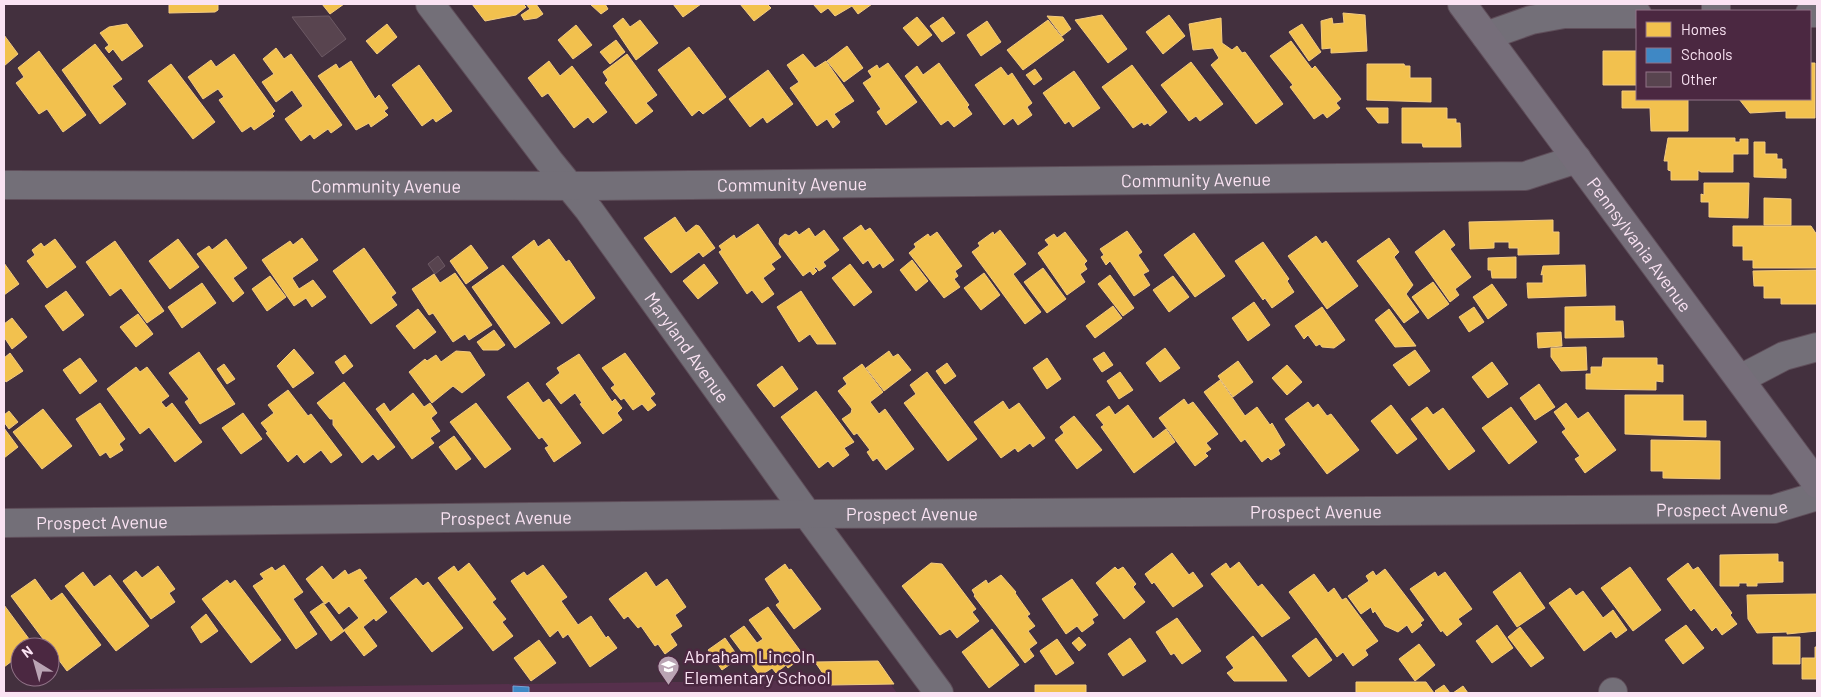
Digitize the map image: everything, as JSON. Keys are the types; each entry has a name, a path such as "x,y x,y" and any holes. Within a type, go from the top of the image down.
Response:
{"main road":[{"name":"Pennsylvania Avenue","path":"1462,4 1817,484"}],"street":[{"name":"Maryland Avenue","path":"430,4 549,161 571,185 807,514 939,693"},
{"path":"1486,36 1531,20 1564,14 1636,14"},
{"name":"Community Avenue","path":"4,185 571,185 1525,176 1577,158"},
{"path":"1740,379 1784,356 1817,347"},
{"name":"Prospect Avenue","path":"4,523 807,514 1774,509 1817,496"}],"shaded area":[{"name":"Abraham Lincoln Elementary School","path":"887,679 897,693 4,693 4,691"}],"building: Homes":[{"path":"169,4 218,4 218,10 215,12 169,13"},
{"path":"322,4 344,4 330,14"},
{"path":"472,4 523,4 526,7 516,15 485,21"},
{"path":"526,4 536,4 543,14 537,18 524,20 521,15 530,9"},
{"path":"590,4 605,4 608,9 601,14"},
{"path":"673,4 701,4 683,17"},
{"path":"740,4 767,4 771,8 754,21"},
{"path":"813,4 872,4 858,14 852,6 835,16 828,8 821,13"},
{"path":"1343,13 1365,15 1367,51 1331,53 1331,48 1322,49 1321,21 1332,18 1333,24 1344,23"},
{"path":"1102,15 1127,49 1108,63 1075,20"},
{"path":"1169,15 1185,36 1163,54 1146,32"},
{"path":"1047,16 1063,17 1071,29 1062,36"},
{"path":"917,17 932,35 918,46 903,28"},
{"path":"943,17 955,33 942,42 930,26"},
{"path":"623,18 630,27 640,20 658,43 636,60 613,26"},
{"path":"1221,18 1222,43 1232,50 1237,46 1242,53 1245,52 1283,104 1256,124 1211,65 1219,58 1213,48 1193,50 1189,24"},
{"path":"1048,20 1064,40 1023,70 1007,50"},
{"path":"987,21 1001,42 981,56 967,35"},
{"path":"127,24 143,46 122,61 113,49 109,53 105,48 109,45 100,33 109,27"},
{"path":"387,24 397,37 377,54 366,41"},
{"path":"1302,24 1321,52 1309,61 1289,32"},
{"path":"576,25 592,45 573,59 558,40"},
{"path":"4,35 18,54 4,66"},
{"path":"616,40 625,52 610,64 600,52"},
{"path":"1291,41 1312,69 1315,66 1341,99 1336,103 1340,108 1327,118 1323,113 1314,119 1290,87 1293,85 1270,56"},
{"path":"95,44 122,79 112,86 126,104 100,124 62,70"},
{"path":"847,46 863,68 844,82 827,61"},
{"path":"689,47 726,97 703,114 699,110 692,116 658,70"},
{"path":"276,48 284,59 291,54 342,125 331,133 328,129 314,139 310,134 301,141 285,119 303,106 292,90 276,102 262,82 274,74 263,59"},
{"path":"39,51 86,115 63,132 47,109 39,114 16,83 24,77 18,68"},
{"path":"1603,51 1636,51 1636,85 1603,85"},
{"path":"234,54 275,111 272,114 274,116 254,130 251,126 242,132 219,100 224,97 218,89 203,99 188,77 211,60 216,67"},
{"path":"627,54 657,95 646,103 653,111 636,124 605,83 608,80 603,72"},
{"path":"803,54 815,68 826,61 854,101 834,114 840,122 833,128 827,119 817,126 790,88 799,82 787,65"},
{"path":"351,61 375,99 379,95 388,108 384,111 388,115 371,127 369,123 356,130 318,76 336,64 339,69"},
{"path":"549,61 560,76 572,66 607,112 593,123 588,117 574,128 548,93 542,97 528,78"},
{"path":"1191,62 1223,104 1200,121 1196,116 1189,121 1161,85"},
{"path":"888,63 917,102 886,125 877,112 881,109 863,83 872,77 868,71 877,65 879,69"},
{"path":"939,63 969,105 967,107 972,114 954,127 948,120 941,125 905,76 917,66 923,75"},
{"path":"1811,63 1815,63 1815,118 1786,118 1786,111 1750,113 1740,100 1811,100"},
{"path":"171,64 215,122 193,139 148,81"},
{"path":"1367,64 1404,64 1405,66 1410,66 1410,78 1431,78 1431,102 1367,100"},
{"path":"419,65 452,111 436,122 433,118 422,126 392,85"},
{"path":"1132,65 1167,112 1150,126 1148,123 1144,125 1142,122 1133,128 1102,87"},
{"path":"1001,67 1008,76 1012,73 1032,103 1027,107 1032,115 1018,125 1013,118 1004,125 975,85"},
{"path":"1035,69 1042,79 1034,85 1026,75"},
{"path":"768,70 793,104 767,123 763,117 750,127 729,99"},
{"path":"1074,71 1100,108 1073,127 1069,121 1065,124 1043,93"},
{"path":"1622,91 1636,91 1636,100 1688,100 1688,131 1651,131 1650,108 1622,108"},
{"path":"1366,108 1388,108 1388,123 1378,123"},
{"path":"1402,108 1447,108 1447,119 1456,119 1456,123 1460,123 1461,147 1423,147 1422,143 1402,143"},
{"path":"1668,138 1735,138 1735,142 1740,142 1740,139 1748,139 1748,154 1733,154 1733,172 1701,172 1698,170 1698,180 1671,180 1668,161 1664,161"},
{"path":"1754,142 1765,142 1765,154 1777,154 1777,159 1782,159 1782,169 1786,169 1786,178 1754,177"},
{"path":"1704,183 1749,183 1748,218 1709,217 1709,202 1701,202 1701,194 1704,195"},
{"path":"1764,198 1791,199 1791,225 1764,225"},
{"path":"675,217 686,233 696,225 699,226 715,248 703,257 699,252 671,273 644,238"},
{"path":"1553,220 1553,232 1559,232 1559,254 1518,255 1518,248 1509,248 1509,242 1494,242 1494,248 1470,249 1469,222"},
{"path":"758,224 781,257 771,264 775,269 763,278 774,294 762,303 752,290 747,294 719,252 722,250 719,246 734,235 736,239"},
{"path":"861,225 865,231 870,228 894,260 883,268 880,263 873,268 868,260 863,264 843,238"},
{"path":"1733,226 1811,226 1817,235 1817,268 1753,268 1753,260 1743,260 1743,246 1733,246"},
{"path":"809,228 815,237 824,230 839,250 823,262 826,266 819,271 816,267 814,268 817,271 813,275 810,271 803,276 779,244 780,238 785,234 789,236 796,231 799,235"},
{"path":"1000,230 1026,264 1013,274 1041,312 1025,324 972,252 980,246 978,243 993,232 994,235"},
{"path":"1444,230 1455,245 1450,249 1471,277 1455,289 1459,295 1450,302 1415,252"},
{"path":"1127,231 1142,252 1138,255 1149,271 1143,274 1150,285 1134,296 1110,261 1106,265 1101,257 1104,255 1100,249"},
{"path":"937,232 962,266 955,271 958,276 954,279 960,287 944,298 909,253 916,247 914,244 928,234 930,237"},
{"path":"1065,232 1087,261 1084,264 1087,269 1080,274 1085,282 1067,295 1038,253 1049,245 1045,240 1054,234 1057,238"},
{"path":"1194,233 1225,276 1195,297 1164,255"},
{"path":"1316,236 1322,244 1326,241 1358,286 1327,309 1288,256"},
{"path":"302,238 318,260 292,278 299,289 313,280 326,297 312,307 306,298 294,306 262,260 290,241 293,245"},
{"path":"1389,238 1399,252 1394,257 1413,285 1406,294 1419,312 1404,323 1357,261"},
{"path":"55,239 76,267 47,288 27,261 35,255 32,250 41,243 44,247"},
{"path":"178,239 199,267 170,289 149,261"},
{"path":"226,239 247,268 233,278 244,293 233,302 197,254 209,246 212,250"},
{"path":"549,239 566,262 569,260 595,298 562,324 512,257 534,240 538,247"},
{"path":"115,241 164,311 147,323 121,288 110,296 86,262"},
{"path":"1263,242 1289,279 1287,281 1294,292 1272,308 1265,298 1263,300 1235,261"},
{"path":"471,245 488,268 466,284 450,261"},
{"path":"364,248 396,293 391,297 397,305 371,324 333,271"},
{"path":"1516,257 1516,278 1492,278 1491,270 1488,270 1488,258"},
{"path":"912,260 928,281 916,291 900,270"},
{"path":"4,263 19,284 4,295"},
{"path":"704,264 718,283 698,299 683,281"},
{"path":"850,264 872,292 854,306 832,278"},
{"path":"503,265 550,323 515,348 472,287"},
{"path":"1585,265 1586,296 1528,298 1527,283 1543,283 1543,274 1541,275 1543,266"},
{"path":"1043,268 1066,299 1047,313 1024,282"},
{"path":"1817,270 1817,304 1781,304 1781,298 1764,298 1764,286 1754,286 1753,271"},
{"path":"455,273 492,325 469,340 465,334 453,342 433,313 429,315 412,289 434,274 440,283"},
{"path":"984,273 1000,295 981,310 964,288"},
{"path":"1110,275 1134,308 1123,316 1098,284"},
{"path":"270,276 286,297 267,311 252,289"},
{"path":"1173,276 1189,297 1169,312 1153,290"},
{"path":"1433,282 1449,304 1428,319 1412,297"},
{"path":"202,283 216,303 182,328 168,307"},
{"path":"1492,284 1507,305 1488,319 1473,297"},
{"path":"66,291 84,315 63,331 45,306"},
{"path":"801,291 836,344 817,344 810,334 799,342 777,307"},
{"path":"1254,302 1270,325 1248,341 1232,318"},
{"path":"1113,306 1122,318 1095,338 1086,326"},
{"path":"1615,306 1615,321 1623,321 1624,337 1565,338 1565,307"},
{"path":"1322,307 1345,340 1334,348 1322,347 1320,344 1316,346 1308,335 1304,339 1295,326"},
{"path":"1474,307 1484,322 1469,332 1459,317"},
{"path":"418,309 436,332 414,349 396,326"},
{"path":"1389,309 1416,346 1395,347 1375,320"},
{"path":"138,314 153,334 136,347 120,327"},
{"path":"12,318 27,337 12,349 4,337 4,324"},
{"path":"494,330 505,345 498,350 483,350 477,342"},
{"path":"1561,332 1562,346 1538,348 1537,333"},
{"path":"1586,347 1587,370 1561,371 1551,357 1551,348"},
{"path":"1165,348 1180,368 1160,382 1146,363"},
{"path":"294,349 314,373 293,388 277,366"},
{"path":"1415,350 1430,371 1409,386 1393,365"},
{"path":"456,351 470,352 485,375 462,393 453,386 432,403 409,372 425,359 427,361 436,355 441,362"},
{"path":"889,351 893,357 898,354 911,370 884,391 866,368"},
{"path":"199,352 235,404 200,424 185,402 189,399 169,373"},
{"path":"1104,352 1113,365 1102,372 1093,359"},
{"path":"10,353 23,371 6,382 4,379 4,358"},
{"path":"625,353 655,394 650,398 656,405 648,411 642,404 633,410 624,398 621,400 611,388 615,385 602,368"},
{"path":"579,354 612,402 615,399 622,408 617,413 622,420 603,434 580,404 582,403 575,393 561,404 546,384 560,373 557,368"},
{"path":"345,355 353,366 343,374 335,362"},
{"path":"80,358 97,381 80,394 63,370"},
{"path":"1047,358 1061,379 1047,389 1033,368"},
{"path":"1603,358 1657,358 1657,365 1663,365 1663,382 1656,381 1656,390 1586,389 1586,374 1591,374 1591,367 1602,367"},
{"path":"1238,361 1253,382 1233,397 1218,376"},
{"path":"1492,362 1508,384 1488,398 1472,377"},
{"path":"947,363 956,376 945,384 936,371"},
{"path":"224,364 235,379 227,384 217,369"},
{"path":"862,364 883,392 870,402 879,414 885,409 914,449 886,470 877,458 873,461 867,452 870,450 857,433 854,435 842,419 851,413 852,409 838,391 847,384 843,378"},
{"path":"1287,365 1302,382 1287,395 1272,378"},
{"path":"782,366 798,389 774,407 757,385"},
{"path":"136,367 140,372 147,367 169,396 161,402 166,408 172,403 202,442 175,462 149,427 140,434 107,389"},
{"path":"927,372 977,439 948,461 904,403 916,394 910,385"},
{"path":"1120,372 1133,390 1119,399 1107,381"},
{"path":"1220,380 1245,416 1257,407 1270,425 1272,423 1285,445 1278,450 1280,454 1271,460 1268,457 1262,462 1245,439 1241,442 1204,392"},
{"path":"344,382 395,447 378,460 373,454 362,463 333,425 333,419 330,419 317,403"},
{"path":"528,382 543,403 549,399 581,443 554,462 545,448 549,446 542,437 539,439 507,397"},
{"path":"1539,384 1555,407 1535,420 1520,398"},
{"path":"288,390 308,416 311,414 342,455 331,463 321,450 304,463 297,454 288,462 266,433 268,432 261,423 274,413 268,405"},
{"path":"816,391 854,442 844,448 849,455 833,467 828,461 819,468 781,417"},
{"path":"413,393 424,407 430,403 437,413 431,418 440,431 430,438 434,443 412,459 376,409 384,403 390,412"},
{"path":"1625,395 1683,395 1683,421 1706,421 1706,437 1625,434"},
{"path":"1184,399 1188,405 1193,402 1218,434 1206,443 1211,449 1205,453 1208,456 1195,466 1159,418"},
{"path":"1003,401 1009,410 1019,403 1045,438 1033,447 1030,443 1018,452 1015,448 1001,458 974,422"},
{"path":"1308,402 1313,408 1318,404 1327,416 1331,414 1359,450 1327,474 1285,419"},
{"path":"100,403 125,439 119,444 123,450 110,458 106,452 100,456 76,419"},
{"path":"476,403 511,449 485,468 450,422"},
{"path":"1566,403 1578,419 1588,412 1616,450 1585,473 1575,459 1580,456 1562,432 1566,429 1554,412"},
{"path":"1128,405 1153,439 1166,429 1175,442 1134,473 1101,427 1104,425 1096,415 1109,406 1115,415"},
{"path":"1391,405 1417,439 1397,454 1371,421"},
{"path":"1427,407 1433,415 1443,408 1475,451 1449,470 1411,419"},
{"path":"1511,407 1537,442 1509,464 1482,428"},
{"path":"43,409 72,446 42,469 13,432"},
{"path":"9,411 18,422 9,429 4,422 4,415"},
{"path":"243,413 262,439 241,454 222,428"},
{"path":"1074,416 1102,450 1077,469 1055,440 1064,433 1060,427"},
{"path":"4,428 18,447 4,458"},
{"path":"454,436 471,459 456,470 439,447"},
{"path":"1651,440 1720,441 1720,479 1663,478 1663,471 1651,471"},
{"path":"1172,553 1189,575 1193,572 1203,586 1173,607 1154,582 1152,584 1145,574"},
{"path":"1778,554 1778,562 1783,562 1783,582 1757,583 1757,586 1747,586 1747,583 1739,583 1739,586 1720,586 1720,555"},
{"path":"1239,562 1258,587 1262,584 1290,618 1262,637 1211,574 1226,563 1230,569"},
{"path":"469,563 496,599 492,602 506,619 502,622 513,636 493,651 438,578 454,566 458,572"},
{"path":"931,563 942,564 976,609 972,612 979,621 957,638 950,629 940,635 902,586"},
{"path":"1688,563 1693,570 1698,567 1732,613 1730,615 1737,624 1722,635 1716,627 1712,631 1694,608 1691,611 1667,579"},
{"path":"785,564 789,570 791,569 821,609 794,629 776,605 780,602 765,579"},
{"path":"284,565 303,592 293,599 317,634 296,649 253,586 264,579 260,574 272,567 275,571"},
{"path":"543,565 567,597 561,601 578,625 591,616 606,638 608,636 617,648 590,667 568,634 563,638 558,630 550,637 511,581 524,572 527,576"},
{"path":"158,566 175,589 169,593 175,602 151,619 123,581 136,571 142,578"},
{"path":"322,566 333,580 345,570 348,575 360,569 367,578 363,580 387,612 376,621 374,618 363,627 377,646 364,656 344,630 359,618 349,606 339,614 329,601 325,604 306,579"},
{"path":"1115,567 1118,570 1123,567 1136,584 1133,587 1145,602 1124,619 1096,583"},
{"path":"1630,567 1661,610 1633,631 1601,588"},
{"path":"1385,569 1424,620 1420,623 1422,625 1412,633 1407,625 1398,632 1385,626 1375,611 1373,613 1371,607 1361,614 1348,596 1369,581 1366,576 1373,571 1376,576"},
{"path":"83,572 94,587 110,575 149,626 116,651 65,586"},
{"path":"646,572 656,587 667,579 686,607 675,615 682,626 670,634 677,645 665,654 658,644 655,646 641,626 638,628 628,616 624,619 609,599"},
{"path":"1435,572 1438,577 1445,572 1472,609 1458,619 1462,624 1447,636 1442,630 1441,632 1410,589"},
{"path":"1520,572 1545,608 1517,627 1493,592"},
{"path":"1314,574 1328,593 1334,588 1342,600 1346,598 1378,641 1365,650 1368,655 1353,666 1343,652 1337,657 1289,592"},
{"path":"1001,575 1016,592 1030,614 1027,616 1035,626 1028,631 1037,643 1029,649 1034,656 1025,663 974,596 972,590 986,580 988,584"},
{"path":"416,578 423,586 428,582 463,628 432,652 390,598"},
{"path":"35,579 51,601 62,593 101,645 67,671 60,662 60,637 42,637 11,596"},
{"path":"1072,579 1098,615 1092,619 1094,623 1082,632 1077,626 1066,634 1042,599"},
{"path":"227,580 230,584 235,580 281,640 251,663 202,599"},
{"path":"1570,588 1576,596 1583,591 1603,618 1613,610 1627,630 1616,638 1611,631 1584,651 1549,603"},
{"path":"1817,594 1817,631 1787,634 1787,632 1757,633 1748,619 1747,595"},
{"path":"323,603 344,631 331,641 310,612"},
{"path":"4,605 28,637 10,637 10,662 4,667"},
{"path":"768,607 804,656 788,668 786,665 776,673 772,668 760,676 730,636 744,626 757,643 763,639 749,620"},
{"path":"206,614 218,631 201,643 191,627"},
{"path":"1177,618 1201,651 1182,664 1174,653 1171,655 1156,632"},
{"path":"1497,625 1513,648 1492,663 1476,641"},
{"path":"1686,625 1704,648 1683,664 1665,640"},
{"path":"1520,627 1544,658 1531,667 1508,637"},
{"path":"992,629 1019,665 989,688 962,652"},
{"path":"1253,636 1287,681 1234,681 1227,673 1234,668 1226,657"},
{"path":"1079,637 1086,645 1079,651 1072,643"},
{"path":"1773,637 1800,637 1800,664 1773,664"},
{"path":"725,638 739,658 722,670 708,650"},
{"path":"1130,638 1146,661 1123,676 1108,654"},
{"path":"1316,638 1332,660 1309,677 1292,656"},
{"path":"1057,639 1074,663 1056,675 1040,651"},
{"path":"539,640 556,663 531,681 514,658"},
{"path":"1419,644 1435,665 1415,681 1399,659"},
{"path":"1815,647 1817,647 1817,679 1802,679 1802,658 1815,658"},
{"path":"878,661 894,684 831,685 815,662"},
{"path":"1356,682 1426,682 1434,693 1356,693"},
{"path":"1035,685 1086,685 1086,693 1035,693"},
{"path":"1444,685 1450,693 1437,693 1435,691"},
{"path":"1463,686 1468,693 1453,693"}],"building: Schools":[{"path":"513,686 529,687 529,693 513,693"}],"building: Other":[{"path":"329,16 346,39 322,57 292,17"},
{"path":"438,256 445,266 435,274 428,264"}],"place":[{"name":"Abraham Lincoln Elementary School","path":"668,685"}]}
